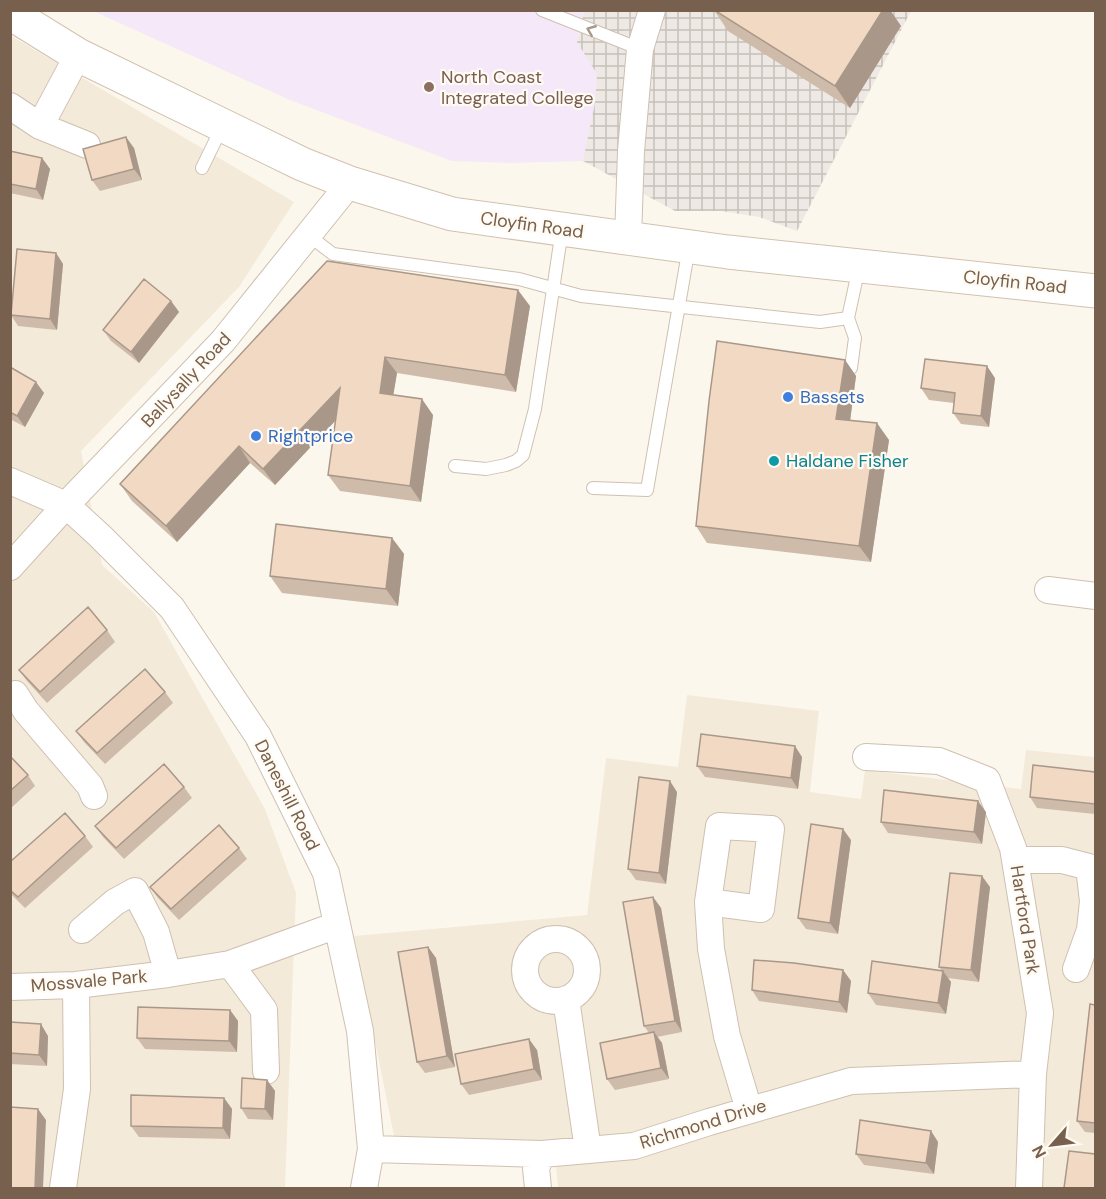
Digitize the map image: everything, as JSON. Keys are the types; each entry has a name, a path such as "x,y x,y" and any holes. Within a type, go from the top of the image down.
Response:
{"main road":[{"name":"Cloyfin Road","path":"10,13 78,55 302,164 351,183 452,214 689,247 1095,291"}],"street":[{"path":"628,238 631,151 640,50 652,10"},
{"path":"40,126 78,55"},
{"path":"10,106 40,126 87,145"},
{"name":"Ballysally Road","path":"10,567 223,341 351,183"},
{"name":"Daneshill Road","path":"10,481 66,505 172,608 258,736 326,873 360,1031 371,1149 364,1188"},
{"path":"1048,590 1095,596"},
{"path":"10,698 15,694 26,711 90,786 94,796"},
{"name":"Hartford Park","path":"866,757 939,761 987,780 1013,848 1040,1013 1033,1074 1029,1188"},
{"path":"1015,860 1062,860 1089,867 1093,901 1090,930 1076,969"},
{"name":"Mossvale Park","path":"82,930 115,902 135,891 156,932 168,974"},
{"path":"708,902 711,949 727,1036 749,1110"},
{"name":"Mossvale Park","path":"10,987 76,985 230,964 337,925"},
{"path":"230,964 264,1010 266,1071"},
{"path":"63,1188 77,1089 76,985"},
{"path":"566,999 588,1150"},
{"name":"Richmond Drive","path":"371,1149 542,1154 634,1146 851,1081 1033,1074"},
{"path":"538,1188 536,1168 542,1154"}],"lane":[{"path":"542,10 640,50"},
{"path":"202,168 223,126"},
{"path":"455,466 486,469 506,465 523,455 536,409 562,229"},
{"path":"308,236 333,254 519,279 581,296 820,321 848,318"},
{"path":"593,488 647,490 689,247"},
{"path":"851,368 855,338 848,318 859,266"}],"shaded area":[{"name":"North Coast Integrated College","path":"93,11 584,11 577,42 597,74 595,103 583,161 509,163 452,161 290,100"},
{"path":"584,11 911,11 797,231 759,217 721,211 675,211 583,161 576,46"},
{"path":"11,36 294,202 239,287 81,451 102,565 154,612 265,809 296,893 285,1188 11,1188"},
{"path":"687,695 819,711 810,792 861,799 865,770 1021,789 1026,750 1095,757 1095,1188 558,1188 554,1143 394,1136 354,936 587,915 606,758 678,767"}],"building":[{"path":"714,10 883,10 835,86"},
{"path":"126,137 134,169 92,180 83,149"},
{"path":"10,151 42,158 36,189 10,184"},
{"path":"17,249 56,253 50,319 11,315"},
{"name":"Rightprice","path":"327,261 518,290 505,375 385,357 380,393 422,399 410,486 328,475 340,388 263,469 239,446 166,526 120,484"},
{"path":"144,279 171,301 131,352 103,330"},
{"path":"717,341 845,360 836,419 877,423 859,546 696,526"},
{"path":"925,359 987,366 981,416 953,413 955,393 921,388"},
{"path":"10,367 36,382 17,416 10,412"},
{"path":"276,524 392,538 386,589 270,576"},
{"path":"88,607 107,630 40,692 19,670"},
{"path":"145,669 165,692 97,753 76,731"},
{"path":"701,734 795,746 791,778 697,766"},
{"path":"10,756 28,775 10,791"},
{"path":"164,764 184,787 116,848 95,826"},
{"path":"1033,765 1095,772 1095,804 1030,797"},
{"path":"639,777 670,781 659,873 628,869"},
{"path":"884,790 978,801 974,832 881,822"},
{"path":"65,813 85,836 18,897 10,890 10,862"},
{"path":"811,824 843,829 830,923 798,918"},
{"path":"219,825 239,848 171,909 150,887"},
{"path":"950,873 982,876 971,970 939,967"},
{"path":"653,897 675,1021 644,1026 623,902"},
{"path":"428,947 447,1056 417,1062 398,952"},
{"path":"754,960 843,970 839,1002 752,990"},
{"path":"872,961 943,971 938,1003 868,993"},
{"path":"1090,1004 1095,1005 1095,1123 1077,1121"},
{"path":"138,1007 230,1010 229,1041 137,1038"},
{"path":"10,1022 41,1024 39,1055 10,1053"},
{"path":"654,1032 661,1068 607,1079 600,1043"},
{"path":"529,1039 534,1069 461,1084 455,1054"},
{"path":"242,1078 267,1080 265,1109 241,1108"},
{"path":"131,1095 224,1098 223,1128 131,1126"},
{"path":"10,1107 38,1109 35,1188 10,1188"},
{"path":"860,1120 931,1131 926,1163 856,1154"},
{"path":"1069,1151 1095,1154 1095,1188 1064,1188"}],"place":[{"name":"North Coast Integrated College","path":"429,87"},
{"name":"Bassets","path":"788,397"},
{"name":"Rightprice","path":"256,436"},
{"name":"Haldane Fisher","path":"774,461"}]}
